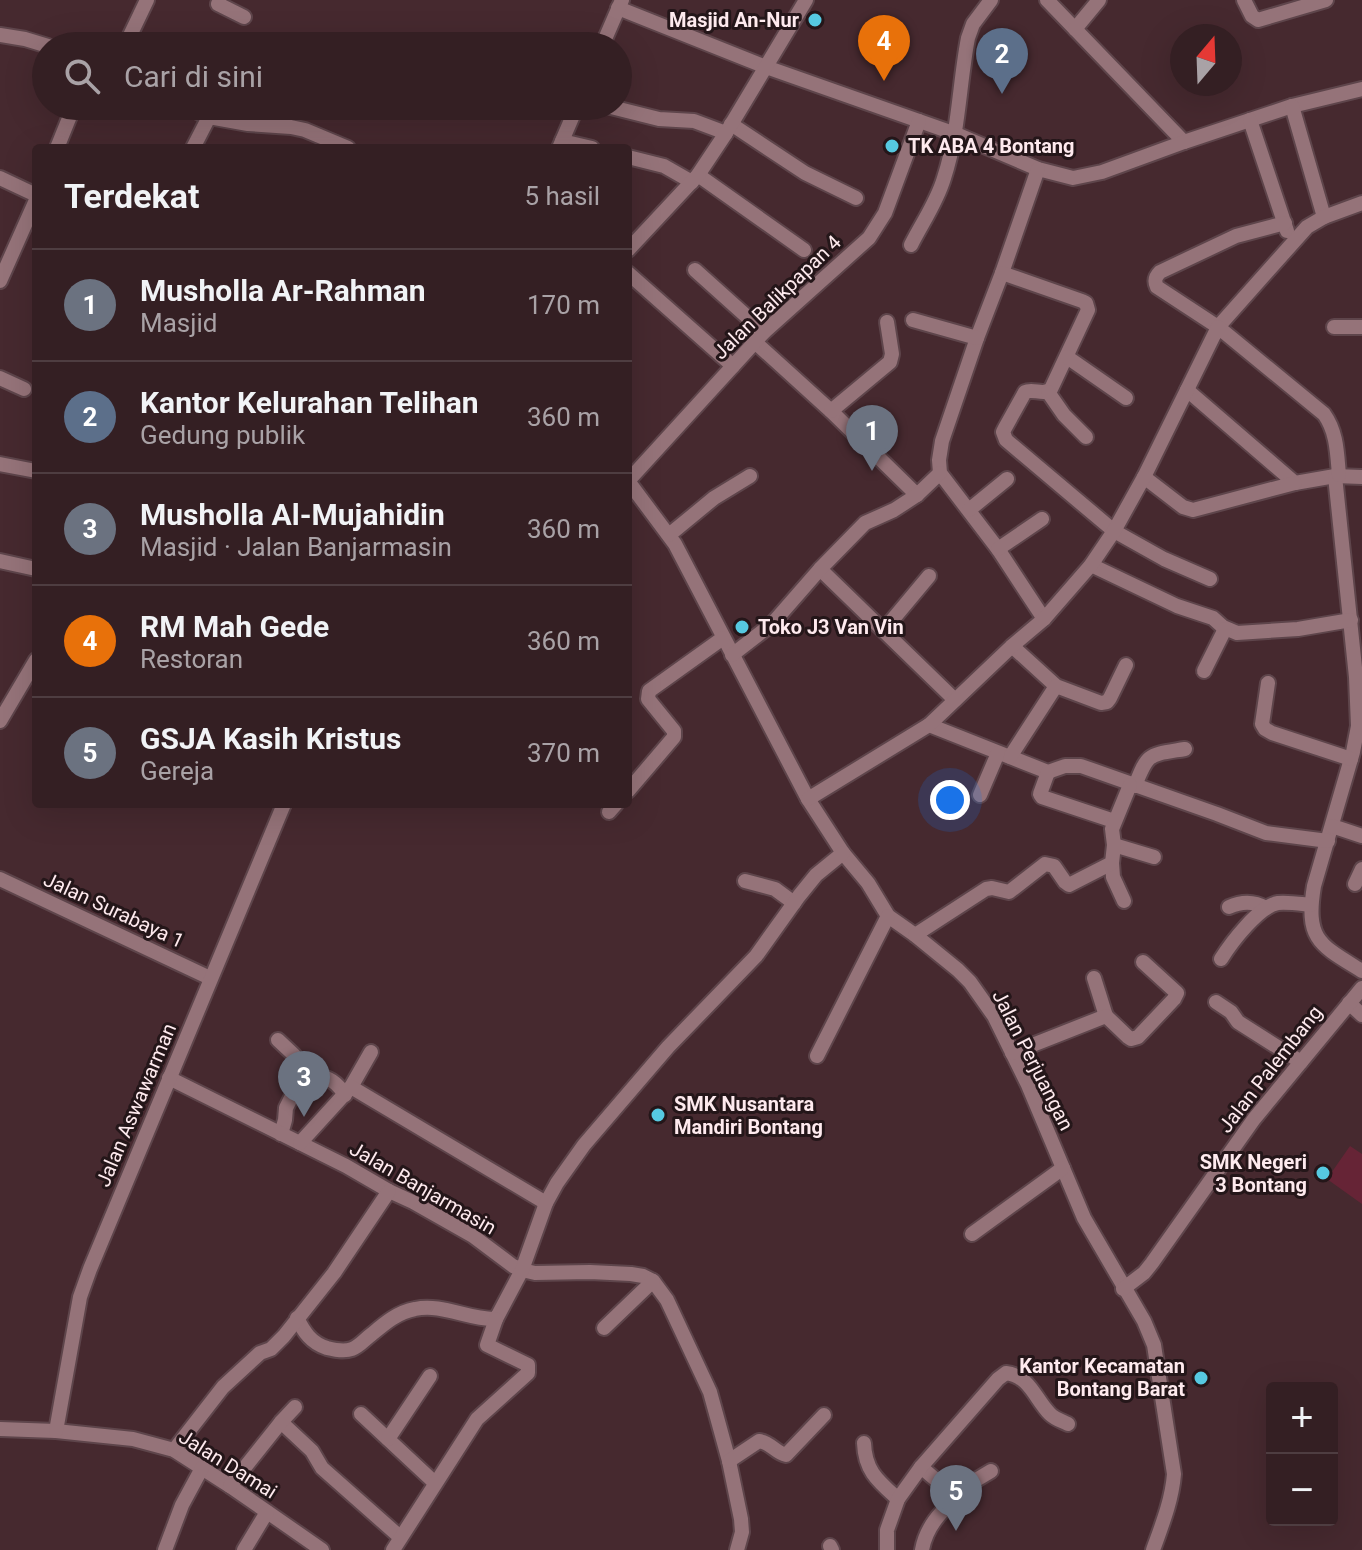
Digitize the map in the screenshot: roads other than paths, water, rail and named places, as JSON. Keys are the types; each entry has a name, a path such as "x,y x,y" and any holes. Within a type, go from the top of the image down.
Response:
{"street":[{"path":"132,32 147,0"},
{"path":"632,246 695,179 729,129 806,0"},
{"path":"911,245 941,188 956,134 968,38 973,24 991,0"},
{"path":"1047,0 1184,142"},
{"path":"1075,29 1099,0"},
{"path":"1244,0 1252,16 1258,20 1326,0"},
{"path":"216,1 244,17"},
{"path":"608,32 620,4 766,67 956,134 1038,169 1073,178 1102,172 1292,106 1362,92"},
{"path":"0,35 32,41"},
{"path":"1292,106 1324,217"},
{"path":"632,112 729,129 856,198"},
{"path":"59,144 68,120"},
{"path":"195,144 207,120"},
{"path":"226,120 316,133 339,144"},
{"path":"561,144 571,120"},
{"path":"1250,120 1291,246"},
{"name":"Jalan Balikpapan 4","path":"632,480 759,337 879,226 919,121"},
{"path":"632,158 664,166 695,179 804,250"},
{"path":"1038,169 977,338 942,441 939,460 940,473 998,549 1044,619"},
{"path":"0,178 32,196"},
{"path":"808,799 929,725 1044,619 1091,565 1114,531 1218,327 1307,227 1362,203"},
{"path":"0,280 32,207"},
{"path":"1285,223 1236,236 1157,275 1155,283 1218,327 1324,414 1334,432 1347,476 1358,726 1343,833 1314,886 1311,905 1312,924 1317,938 1330,951 1362,971"},
{"path":"695,270 917,495"},
{"path":"1002,273 1086,303 1087,313 1048,392"},
{"path":"632,277 733,366"},
{"path":"913,320 977,338"},
{"path":"831,411 890,362 892,354 887,322"},
{"path":"1334,327 1362,327"},
{"path":"1067,357 1126,398"},
{"path":"0,378 24,389"},
{"path":"1187,390 1295,483"},
{"path":"1048,392 1025,392 1005,428 1006,440 1114,531 1164,559 1210,579"},
{"path":"1048,392 1064,415 1086,437"},
{"path":"0,464 32,470"},
{"path":"732,655 772,624 865,523 917,495 940,473"},
{"path":"669,535 714,498 750,476"},
{"path":"1144,477 1183,507 1193,510 1295,483 1347,476"},
{"path":"969,510 1007,479"},
{"name":"Jalan Perjuangan","path":"632,487 669,535 808,799 843,853 868,883 888,916 970,982 994,1016 1028,1085 1084,1218 1144,1321 1154,1345 1174,1463 1173,1489 1153,1550"},
{"path":"998,549 1042,519"},
{"path":"0,561 32,568"},
{"path":"1091,565 1177,606 1213,618 1225,629 1237,633 1298,629 1351,620"},
{"path":"820,569 955,700"},
{"path":"884,630 929,576"},
{"path":"1204,671 1225,629"},
{"path":"632,786 674,737 674,731 648,699 649,691 723,638"},
{"path":"1012,646 1056,686 1097,702 1105,703 1110,698 1126,665"},
{"path":"0,721 32,667"},
{"path":"1268,683 1262,724 1265,729 1351,759"},
{"path":"980,795 1004,755 1056,686"},
{"path":"929,725 1048,772 1076,765 1266,833 1343,833"},
{"path":"1124,901 1113,877 1114,821 1148,757 1185,749"},
{"path":"1048,772 1040,794 1042,797 1114,821"},
{"name":"Jalan Aswawarman","path":"56,1431 80,1297 90,1269 282,808"},
{"path":"1114,845 1154,857"},
{"path":"281,1422 312,1451 322,1468 396,1543 477,1419 526,1377 528,1365 489,1347 487,1343 522,1270 546,1203 557,1183 584,1145 668,1047 748,966 816,875 843,853"},
{"path":"915,935 986,889 1009,892 1045,864 1054,866 1069,885 1112,863"},
{"path":"1355,884 1362,869"},
{"name":"Jalan Surabaya 1","path":"0,879 210,978"},
{"path":"745,881 775,889 794,903"},
{"path":"1229,907 1238,902 1266,908"},
{"path":"1221,959 1266,908 1277,903 1311,905"},
{"path":"817,1056 888,916"},
{"path":"1094,978 1106,1016 1128,1037 1135,1038 1177,993 1143,962"},
{"name":"Jalan Palembang","path":"1123,1289 1152,1263 1254,1119 1362,988"},
{"path":"1216,1002 1234,1014 1238,1022 1301,1062"},
{"path":"1349,1003 1362,1015"},
{"path":"1012,1053 1106,1016"},
{"path":"278,1040 294,1055 299,1082 286,1108 281,1134"},
{"path":"300,1143 348,1091 371,1052"},
{"path":"299,1082 316,1075 323,1077 546,1203"},
{"name":"Jalan Banjarmasin","path":"169,1078 346,1166 473,1236 522,1270"},
{"path":"972,1234 1063,1168"},
{"path":"174,1450 223,1387 284,1336 334,1273 389,1191"},
{"path":"522,1270 535,1273 631,1274 653,1281 667,1300 710,1392 729,1461 741,1526 737,1550"},
{"path":"604,1328 653,1281"},
{"path":"296,1320 319,1345 342,1351 360,1345 393,1317 416,1309 437,1310 495,1322"},
{"path":"887,1550 887,1530 898,1499 921,1467 1006,1373 1025,1380 1052,1416 1068,1424"},
{"path":"388,1439 430,1376"},
{"path":"230,1486 295,1407"},
{"path":"361,1414 435,1483"},
{"path":"729,1461 759,1441 786,1455 824,1415"},
{"name":"Jalan Damai","path":"0,1429 133,1439 174,1450 322,1550"},
{"path":"864,1443 870,1471 898,1499"},
{"path":"921,1467 956,1497"},
{"path":"165,1550 182,1505 202,1468"},
{"path":"922,1550 927,1531 939,1513 971,1483 991,1471"},
{"path":"244,1550 267,1512"}],"place":[{"name":"Masjid An-Nur","path":"815,20"},
{"name":"RM Mah Gede","path":"884,81"},
{"name":"Kantor Kelurahan Telihan","path":"1002,94"},
{"name":"TK ABA 4 Bontang","path":"892,146"},
{"name":"Musholla Ar-Rahman","path":"872,471"},
{"name":"Toko J3 Van Vin","path":"742,627"},
{"name":"SMK Nusantara Mandiri Bontang","path":"658,1115"},
{"name":"Musholla Al-Mujahidin","path":"304,1117"},
{"name":"SMK Negeri 3 Bontang","path":"1323,1173"},
{"name":"Kantor Kecamatan Bontang Barat","path":"1201,1378"},
{"name":"GSJA Kasih Kristus","path":"956,1531"}]}
